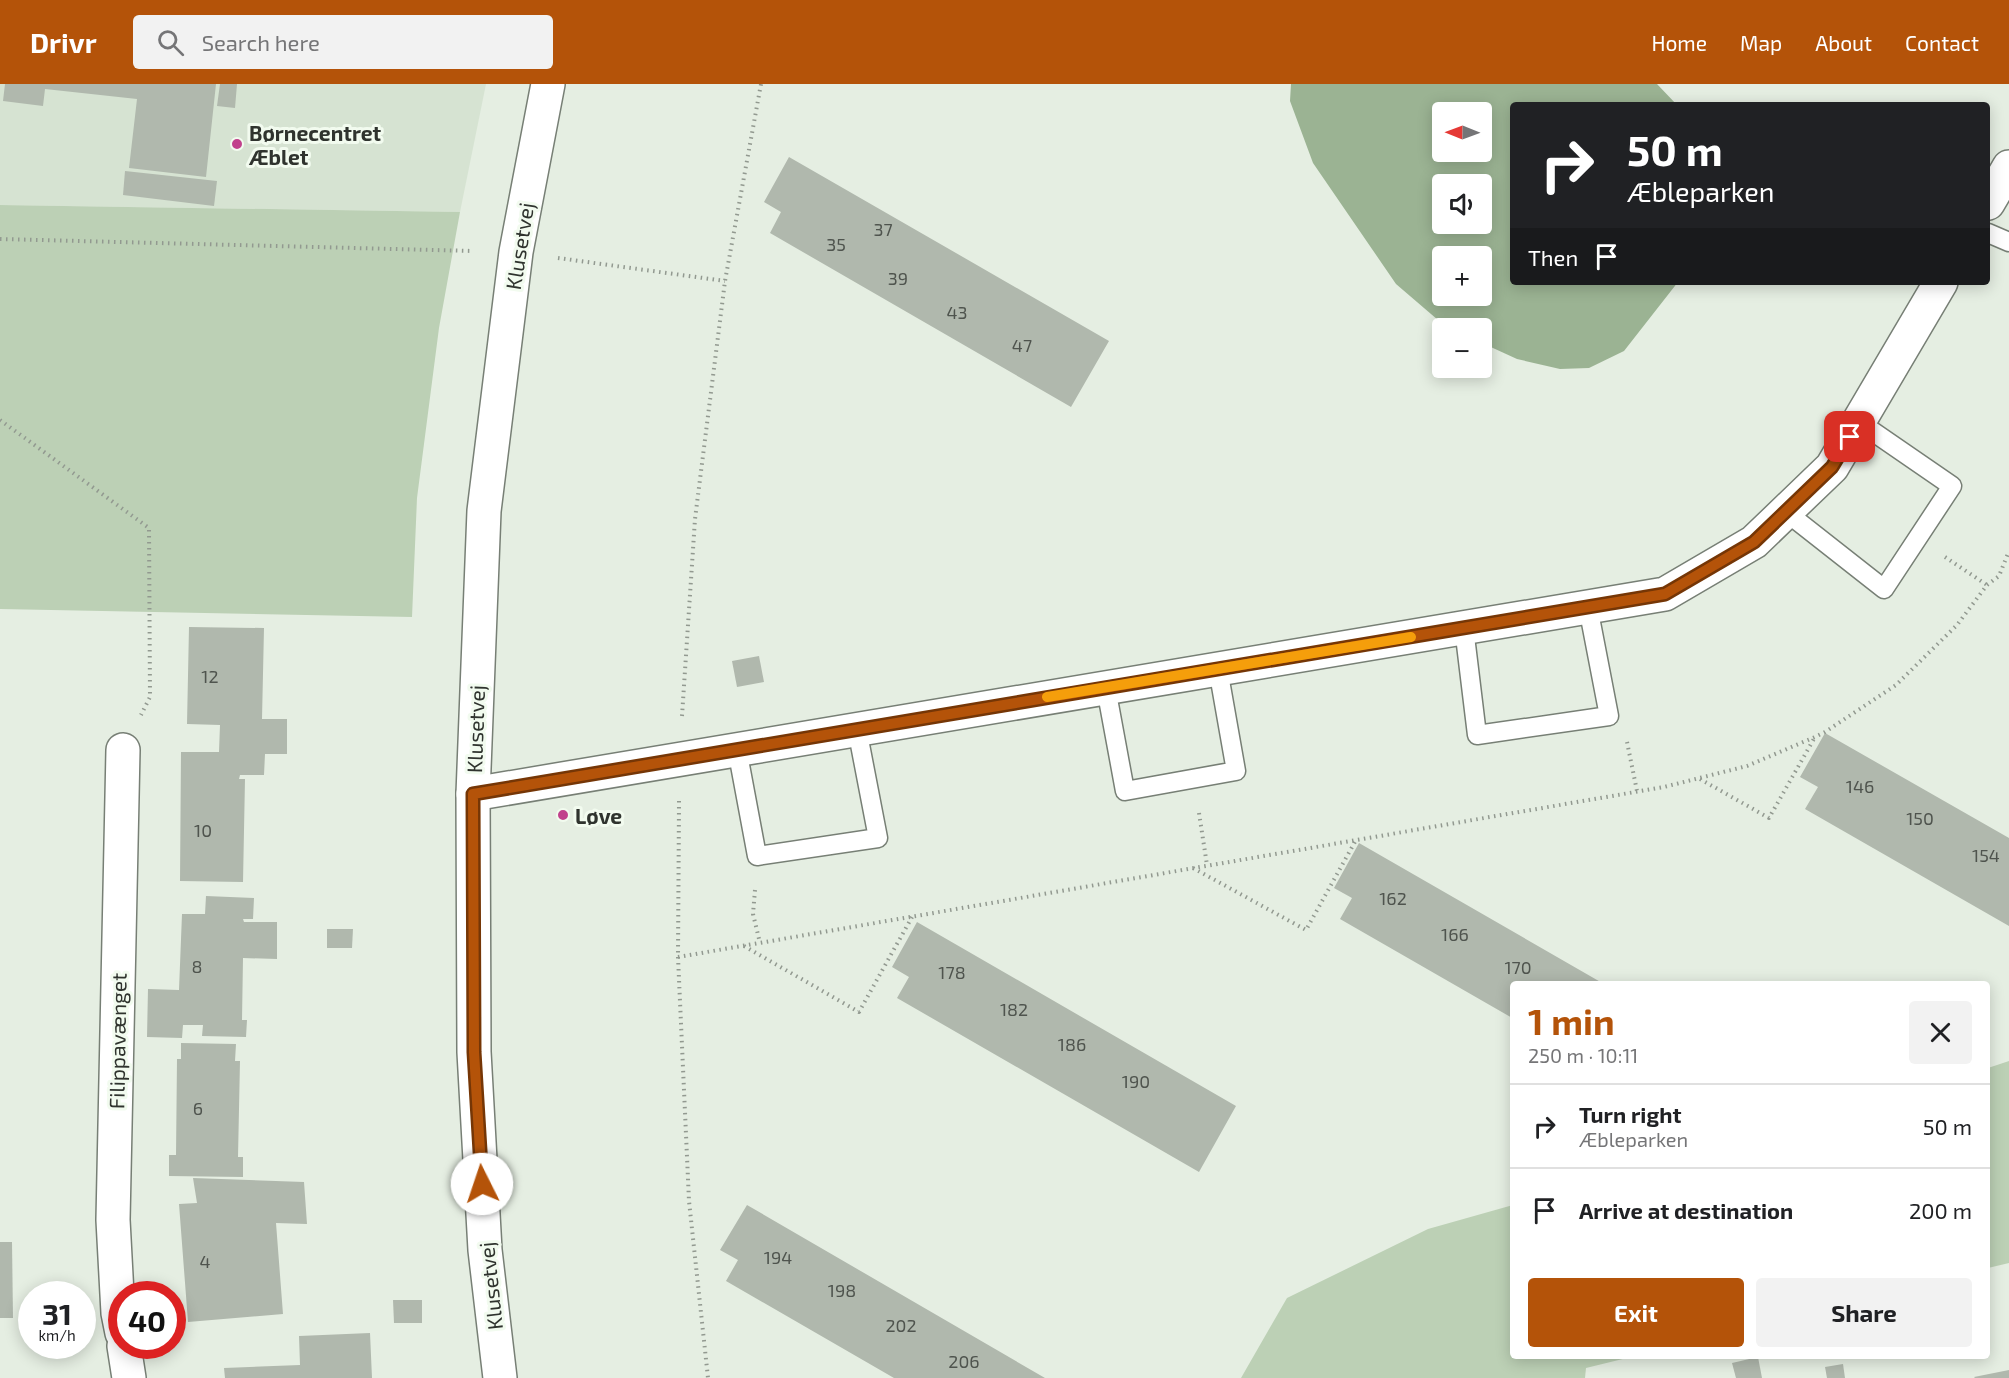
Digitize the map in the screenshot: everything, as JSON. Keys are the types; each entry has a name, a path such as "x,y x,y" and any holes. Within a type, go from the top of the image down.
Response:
{"street":[{"name":"Klusetvej","path":"500,1378 485,1250 474,1052 473,794 484,511 516,252 548,84"},
{"path":"1990,199 2009,166"},
{"path":"473,794 1665,594 1754,542 1832,467 1939,285"},
{"name":"Filippavænget","path":"116,1281 113,1220 123,750"},
{"path":"126,1359 129,1378"}],"lane":[{"path":"1990,234 2009,242"},
{"path":"1786,512 1884,589 1952,486 1859,422"},
{"path":"1464,628 1477,735 1609,716 1588,607"},
{"path":"1106,688 1125,791 1236,771 1218,669"},
{"path":"737,749 757,856 878,838 857,729"}],"path":[{"path":"0,239 516,252 724,281"},
{"path":"0,420 149,528 150,697 123,750"},
{"path":"1916,539 1987,585"},
{"path":"678,957 1637,791 1747,766 1825,732 1896,685 1957,625 1987,585 1999,576 2009,551"},
{"path":"1609,716 1629,745 1637,791"},
{"path":"1699,778 1770,818 1815,736"},
{"path":"1194,778 1207,865"},
{"path":"1193,868 1306,930 1356,840"},
{"path":"757,856 753,914 760,943"},
{"path":"743,946 860,1012 913,917"}],"shaded area":[{"name":"Børnecentret Æblet","path":"0,84 486,84 460,212 0,205"},
{"path":"1291,84 1657,84 1674,102 1510,102 1510,285 1676,285 1624,351 1589,368 1560,369 1517,359 1492,348 1492,318 1436,318 1396,284 1313,163 1290,101"},
{"path":"0,205 460,212 439,328 417,498 412,617 0,609"},
{"path":"2009,1061 2009,1263 1990,1268 1990,1067"},
{"path":"1510,1206 1510,1359 1623,1359 1586,1368 1585,1378 1241,1378 1287,1298 1428,1229"}],"building":[{"path":"5,84 216,84 206,177 129,168 137,99 45,89 43,106 3,101"},
{"path":"220,84 237,84 235,108 217,106"},
{"path":"789,157 1109,341 1071,407 770,233 781,212 764,202"},
{"path":"125,171 217,181 214,206 123,195"},
{"path":"189,627 264,628 262,719 287,719 287,754 265,754 264,775 240,775 239,779 245,779 243,882 180,881 181,752 219,752 220,725 187,724"},
{"path":"759,656 764,682 737,687 732,661"},
{"path":"1825,733 2009,838 2009,926 1805,809 1818,787 1800,777"},
{"path":"1359,843 1599,981 1510,981 1510,1017 1340,919 1352,898 1334,888"},
{"path":"206,896 254,898 253,919 243,919 244,922 277,922 277,959 243,958 242,1020 247,1020 246,1037 202,1036 203,1025 183,1025 182,1038 147,1037 148,989 179,990 182,914 205,914"},
{"path":"917,922 1236,1106 1199,1172 897,998 909,977 892,967"},
{"path":"327,929 353,929 352,948 327,948"},
{"path":"181,1043 236,1044 235,1061 240,1061 238,1157 243,1157 243,1177 169,1176 169,1155 176,1155 177,1059 181,1059"},
{"path":"193,1178 304,1182 307,1224 276,1223 283,1314 188,1322 179,1204 197,1203"},
{"path":"747,1205 1045,1378 894,1378 726,1281 738,1260 720,1250"},
{"path":"0,1242 12,1242 13,1318 0,1318"},
{"path":"393,1300 422,1300 422,1323 394,1323"},
{"path":"370,1333 372,1378 225,1378 224,1368 300,1365 299,1336"},
{"path":"1758,1359 1762,1378 1736,1378 1732,1363"},
{"path":"1843,1364 1845,1378 1827,1378 1825,1367"},
{"path":"2009,1370 2009,1378 1974,1377"}],"slow traffic":[{"path":"1047,697 1411,637"}],"place":[{"name":"Børnecentret Æblet","path":"237,144"},
{"name":"Løve","path":"563,815"}],"route":[{"path":"482,1184 474,1052 473,794 1665,594 1754,542 1832,467 1850,437"}]}
